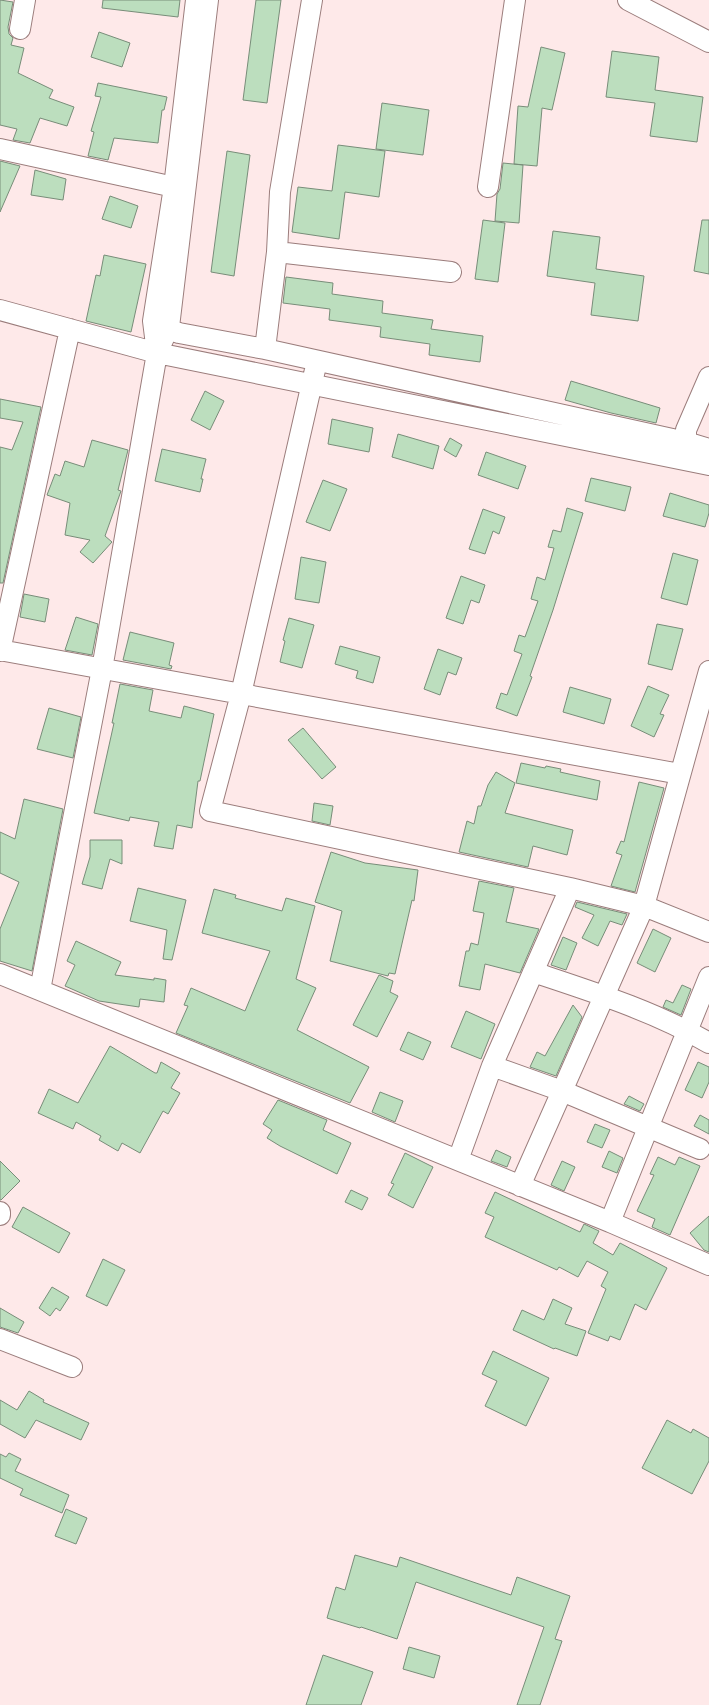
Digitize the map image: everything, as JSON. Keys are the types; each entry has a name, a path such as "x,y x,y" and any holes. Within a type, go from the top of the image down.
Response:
{"street":[{"path":"20,30 25,0"},
{"path":"40,990 102,668 157,353 196,0"},
{"path":"160,327 208,0"},
{"path":"265,349 277,252 280,192 312,0"},
{"path":"488,187 515,0"},
{"path":"628,0 709,42"},
{"path":"0,149 174,187"},
{"path":"277,252 451,272"},
{"path":"0,310 157,353 709,465"},
{"path":"160,327 179,333 265,349 686,442 709,449"},
{"path":"70,329 0,650 680,774"},
{"path":"317,361 241,694 210,811 570,888 644,906 709,932"},
{"path":"686,442 686,430 709,377"},
{"path":"520,1186 644,906 709,671"},
{"path":"458,1160 492,1066 570,888"},
{"path":"533,972 604,996 687,1030 709,1043"},
{"path":"0,974 610,1222 709,1265"},
{"path":"610,1222 709,976"},
{"path":"492,1066 562,1091 700,1149"},
{"path":"0,1339 72,1367"}],"building":[{"path":"0,0 13,2 8,27 9,34 13,38 11,45 24,48 18,73 53,90 49,98 74,107 67,126 40,118 30,143 13,140 17,129 0,125"},
{"path":"103,0 180,0 178,17 102,8"},
{"path":"256,0 281,0 267,103 243,100"},
{"path":"99,32 130,43 122,67 91,57"},
{"path":"541,47 565,53 552,110 542,108 537,166 514,164 518,106 528,107"},
{"path":"612,51 659,57 655,90 703,97 697,142 650,136 655,103 606,97"},
{"path":"98,83 167,97 164,110 162,110 158,143 114,138 108,160 88,156 94,132 91,131 101,97 95,96"},
{"path":"382,103 429,110 423,155 376,149"},
{"path":"338,145 385,151 379,197 345,192 339,239 292,232 298,187 332,191"},
{"path":"227,151 250,155 234,276 211,272"},
{"path":"0,161 20,166 0,212"},
{"path":"503,163 523,165 519,223 495,221 497,194 500,189"},
{"path":"35,170 66,179 63,200 31,195"},
{"path":"110,196 138,206 131,228 102,219"},
{"path":"483,220 505,223 498,282 475,279"},
{"path":"702,220 709,220 709,274 694,271"},
{"path":"553,231 600,237 596,269 644,276 638,321 591,315 595,283 547,276"},
{"path":"104,255 146,264 131,332 86,321 96,275 100,276"},
{"path":"286,277 333,283 332,294 383,301 382,313 433,320 431,329 483,336 480,362 429,355 430,344 380,337 381,327 329,320 330,309 283,303"},
{"path":"571,381 660,408 656,423 565,400"},
{"path":"205,391 224,401 210,430 191,420"},
{"path":"0,399 41,407 3,583 0,583 0,447 12,450 23,422 0,418"},
{"path":"332,419 373,428 369,452 328,444"},
{"path":"398,434 439,446 433,469 392,457"},
{"path":"450,438 462,445 456,457 444,450"},
{"path":"92,440 128,450 118,490 121,491 105,536 112,542 93,563 80,552 90,540 65,535 70,503 47,495 55,474 60,476 65,461 84,467"},
{"path":"162,449 206,459 200,492 155,481"},
{"path":"486,452 526,466 518,489 478,475"},
{"path":"591,478 631,487 625,511 585,501"},
{"path":"323,480 347,489 330,531 306,522"},
{"path":"670,493 709,505 705,527 663,516"},
{"path":"567,508 583,513 530,676 532,677 517,716 496,708 501,693 507,695 522,654 514,651 519,635 525,637 538,601 531,599 537,577 545,580 554,548 548,547 553,530 561,532"},
{"path":"483,509 505,517 499,534 493,531 485,554 469,549"},
{"path":"673,553 698,560 687,605 661,598"},
{"path":"301,557 326,562 319,603 295,599"},
{"path":"461,576 485,585 479,603 471,600 463,624 446,618"},
{"path":"24,594 49,599 45,622 20,617"},
{"path":"76,617 98,624 92,655 65,650"},
{"path":"289,618 314,625 302,668 280,662"},
{"path":"657,624 683,629 672,670 648,664"},
{"path":"130,632 174,643 169,665 172,666 171,669 123,660"},
{"path":"340,646 380,657 373,683 356,678 358,671 335,664"},
{"path":"438,649 462,658 456,675 448,672 440,695 424,689"},
{"path":"120,684 153,690 149,711 181,718 184,706 214,714 200,781 198,781 192,828 177,825 173,849 154,846 159,822 130,817 129,821 94,813 114,723 112,723"},
{"path":"648,686 669,695 660,714 664,715 654,737 631,726"},
{"path":"570,687 611,699 604,724 563,712"},
{"path":"49,708 81,717 73,758 37,749"},
{"path":"303,728 336,767 322,779 288,740"},
{"path":"521,763 561,769 560,772 600,781 597,800 516,783"},
{"path":"496,772 515,783 505,813 573,830 567,855 533,846 528,867 459,852 467,821 474,824 478,806 481,806 488,785"},
{"path":"639,782 664,788 635,892 611,886 622,855 616,853 621,841 624,842"},
{"path":"24,799 63,809 32,971 0,961 0,929 19,882 0,873 0,832 15,839"},
{"path":"314,803 333,806 330,825 312,821"},
{"path":"90,840 122,840 122,864 110,859 102,889 82,884 90,857"},
{"path":"331,852 365,863 418,870 414,901 412,900 395,974 389,973 388,976 330,961 342,911 315,902"},
{"path":"479,881 514,888 506,922 539,929 520,973 485,964 480,990 459,986 466,951 469,951 471,943 478,945 484,913 473,911"},
{"path":"138,888 186,900 172,960 163,959 167,930 130,921"},
{"path":"214,889 236,895 235,898 282,911 286,898 315,906 296,979 316,988 297,1030 369,1067 350,1103 176,1033 188,1006 184,1005 191,988 245,1011 270,951 202,933"},
{"path":"577,902 627,914 622,925 610,921 598,946 582,938 594,915 575,907"},
{"path":"653,929 671,938 655,972 637,963"},
{"path":"563,937 577,943 566,970 551,965"},
{"path":"76,941 121,962 115,975 166,980 164,1002 140,999 139,1007 99,1001 65,986 75,965 67,961"},
{"path":"379,975 393,981 390,992 398,996 377,1037 353,1025"},
{"path":"682,985 691,989 681,1015 663,1007 666,1000 673,1003"},
{"path":"573,1005 582,1017 556,1076 530,1067 537,1052 545,1056"},
{"path":"466,1011 495,1024 481,1059 451,1047"},
{"path":"408,1032 431,1042 423,1060 400,1050"},
{"path":"110,1046 155,1073 157,1073 161,1062 180,1073 171,1088 180,1093 168,1114 163,1111 140,1153 122,1143 118,1151 99,1140 101,1136 76,1122 73,1129 38,1113 49,1089 78,1103"},
{"path":"698,1062 709,1067 709,1082 702,1098 685,1090"},
{"path":"380,1092 403,1101 395,1122 372,1112"},
{"path":"629,1096 644,1104 640,1111 624,1104"},
{"path":"278,1100 327,1120 323,1130 351,1143 337,1174 267,1138 272,1130 263,1124"},
{"path":"700,1115 709,1120 709,1134 694,1126"},
{"path":"595,1124 610,1130 602,1148 587,1142"},
{"path":"496,1150 511,1157 507,1167 491,1161"},
{"path":"609,1151 623,1158 617,1173 602,1167"},
{"path":"405,1153 433,1167 413,1208 388,1195 394,1184 391,1183"},
{"path":"658,1157 675,1165 679,1157 700,1166 670,1235 652,1227 655,1219 637,1211 654,1175 650,1174"},
{"path":"0,1161 20,1181 1,1200 0,1200"},
{"path":"562,1161 575,1167 564,1191 551,1185"},
{"path":"351,1190 368,1198 362,1210 345,1202"},
{"path":"495,1192 580,1232 584,1224 599,1231 593,1243 613,1255 620,1243 667,1268 646,1310 635,1304 620,1340 610,1336 608,1341 588,1333 606,1289 601,1286 608,1272 587,1261 578,1277 559,1267 557,1270 485,1237 494,1217 485,1213"},
{"path":"23,1207 70,1233 59,1253 12,1227"},
{"path":"709,1216 709,1252 704,1250 690,1233"},
{"path":"103,1259 125,1270 107,1306 86,1296"},
{"path":"52,1287 69,1297 60,1311 56,1308 50,1316 39,1308"},
{"path":"553,1299 572,1308 565,1324 586,1331 577,1356 554,1349 513,1330 522,1310 544,1320"},
{"path":"0,1308 24,1322 18,1333 0,1327"},
{"path":"493,1351 549,1378 526,1426 485,1406 497,1381 482,1374"},
{"path":"29,1391 44,1400 43,1402 89,1423 81,1440 36,1420 25,1438 0,1424 0,1400 17,1410"},
{"path":"667,1420 691,1433 693,1429 709,1438 709,1461 692,1494 642,1468"},
{"path":"9,1453 21,1459 15,1471 69,1495 62,1513 20,1495 23,1489 0,1478 0,1454 6,1457"},
{"path":"66,1509 87,1518 76,1544 55,1536"},
{"path":"355,1555 397,1567 400,1557 511,1595 517,1577 570,1596 555,1639 562,1641 540,1705 517,1705 544,1627 416,1582 397,1639 327,1618 336,1587 345,1590"},
{"path":"409,1647 440,1656 434,1678 403,1669"},
{"path":"323,1655 373,1672 361,1705 306,1705"}]}
